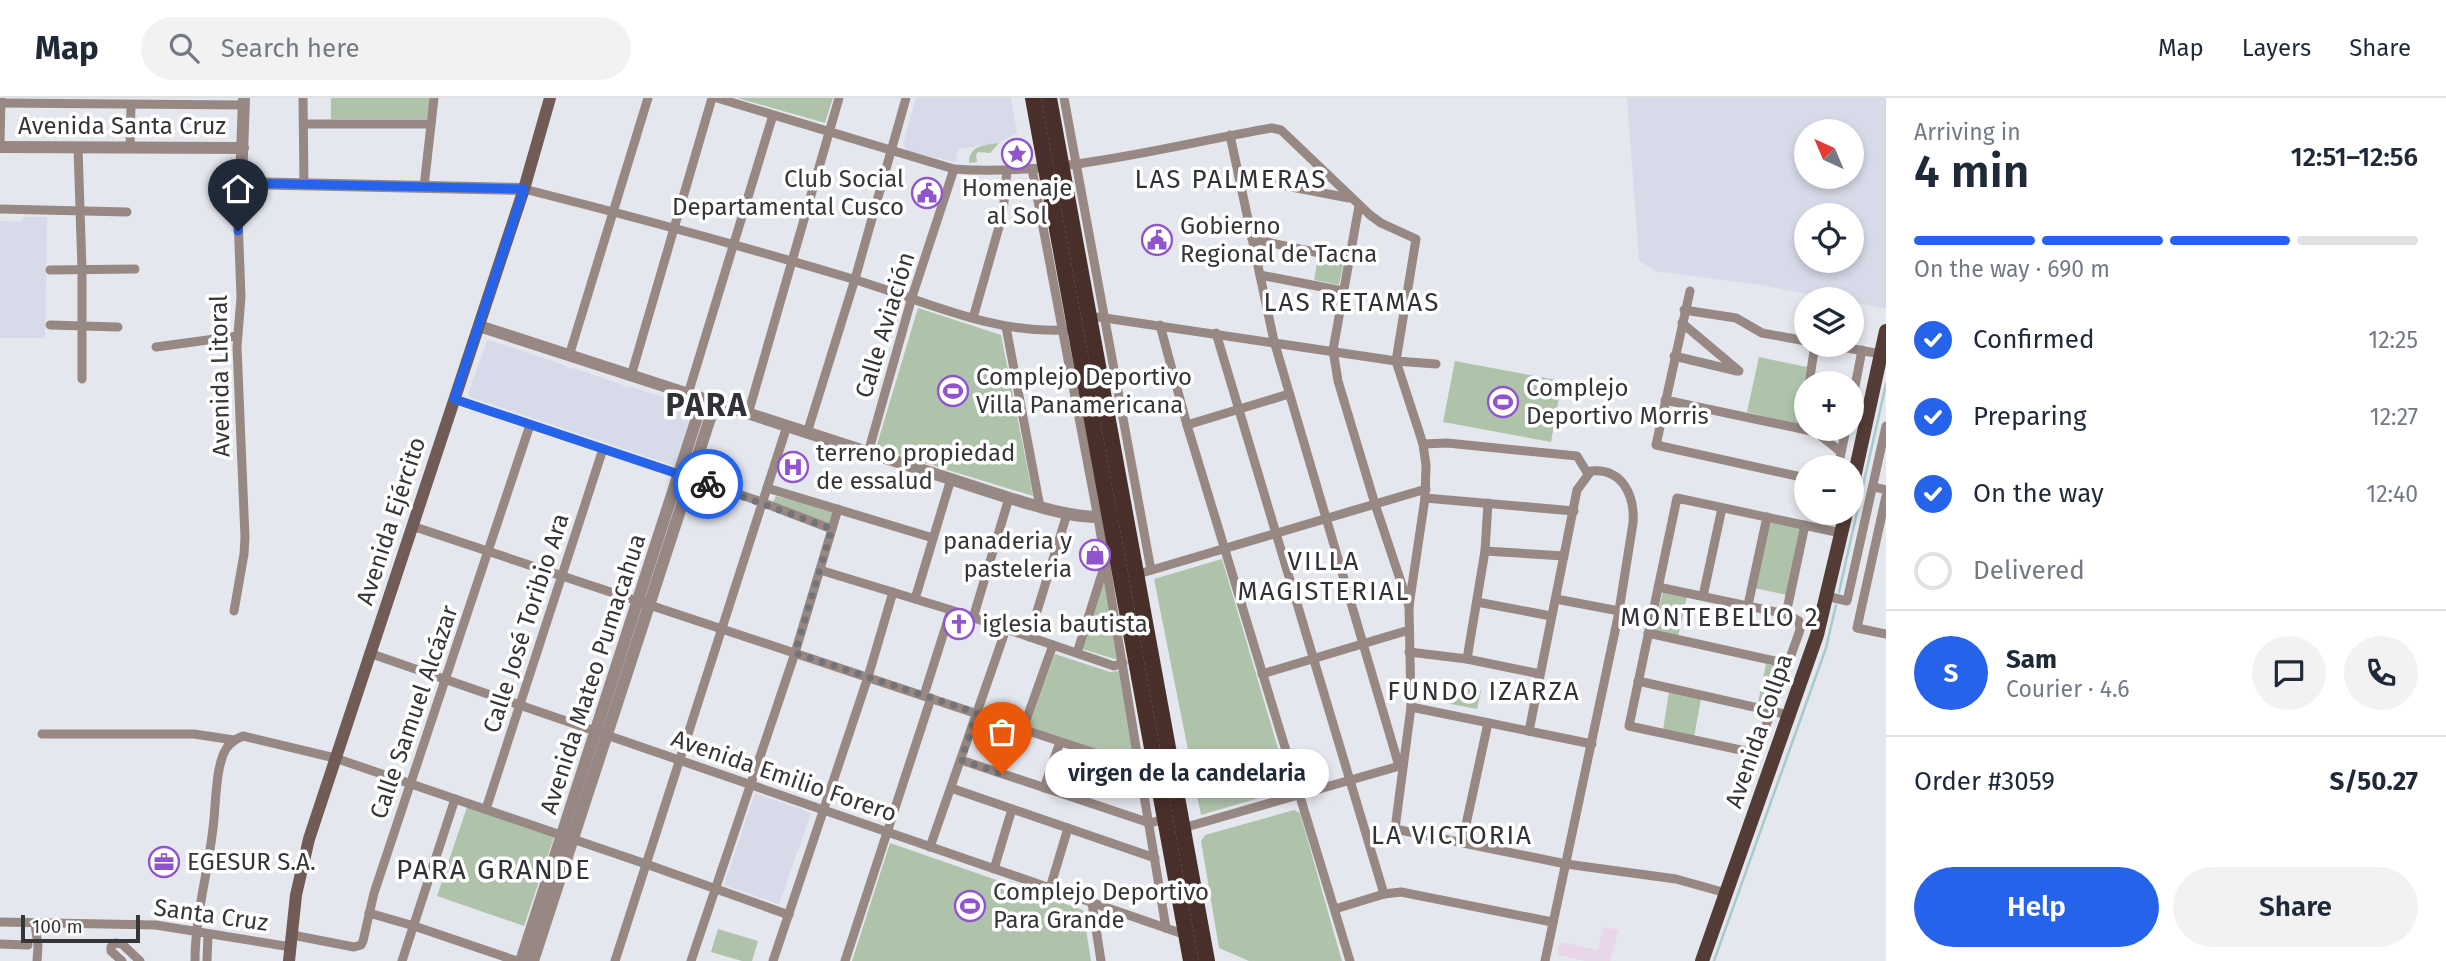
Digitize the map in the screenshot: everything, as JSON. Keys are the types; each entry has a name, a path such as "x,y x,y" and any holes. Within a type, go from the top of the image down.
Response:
{"highway":[{"path":"1033,98 1096,316 1077,334"},
{"path":"1049,98 1054,167 1077,334 1169,821 1191,961"},
{"path":"1111,516 1144,572 1169,821 1207,961"}],"main road":[{"name":"Avenida Ejército","path":"289,961 301,868 369,653 524,189 550,98"},
{"path":"1859,455 1886,331"},
{"name":"Avenida Collpa","path":"1702,961 1817,635 1843,525"}],"street":[{"path":"303,98 304,184"},
{"path":"424,187 435,98"},
{"path":"569,356 648,98"},
{"path":"631,376 714,98 954,169 1054,167 1278,128 1359,206 1381,223 1416,239 1396,361 1423,443 1426,466 1425,494 1409,606 1411,707 1395,829 1566,864 1676,879 1726,893"},
{"path":"748,414 839,98"},
{"path":"807,433 855,279 906,98"},
{"path":"1054,167 1064,98"},
{"path":"0,145 1,101 131,105 183,101 244,102"},
{"name":"Avenida Litoral","path":"234,611 245,537 237,336 241,297 238,217 244,102"},
{"path":"130,147 131,105"},
{"path":"688,394 773,115"},
{"path":"304,124 431,124"},
{"path":"1230,135 1274,341 1362,644 1402,766"},
{"name":"Avenida Santa Cruz","path":"0,145 243,148"},
{"path":"78,147 82,379"},
{"name":"Calle Aviación","path":"867,453 912,298 954,169"},
{"path":"973,318 1003,213 1007,170"},
{"path":"1239,177 1351,198"},
{"path":"240,183 524,189 855,279 1006,327 1077,334 1111,516 1105,564 1077,653"},
{"path":"1359,206 1333,350 1338,382 1409,606"},
{"path":"0,209 127,212"},
{"path":"1252,239 1348,259"},
{"path":"50,270 135,269"},
{"path":"1260,275 1343,291"},
{"path":"1690,291 1656,445 1794,475"},
{"path":"1684,310 1737,318 1762,333 1794,339"},
{"path":"1436,364 1396,361 1096,316 1144,572 1375,504 1425,494 1573,511"},
{"path":"1674,356 1739,371 1682,323"},
{"path":"50,325 118,327"},
{"path":"1160,325 1224,549 1350,961"},
{"path":"478,326 1009,498 1067,514 1111,516"},
{"path":"1006,327 1040,507"},
{"path":"1216,333 1384,894"},
{"path":"156,347 237,336"},
{"path":"1864,350 1881,354"},
{"path":"1187,425 1289,394"},
{"path":"454,399 832,529"},
{"path":"1665,400 1794,427"},
{"name":"Avenida Mateo Pumacahua","path":"533,961 568,837 709,401"},
{"name":"Calle Samuel Alcázar","path":"291,941 358,947 363,941 369,913 409,784 530,425"},
{"path":"615,961 787,426"},
{"path":"1826,596 1847,601 1886,426"},
{"path":"1827,441 1841,452"},
{"path":"1840,455 1843,441"},
{"path":"1423,443 1577,456 1588,474"},
{"name":"Calle José Toribio Ara","path":"486,809 603,449"},
{"path":"1529,731 1577,490 1588,474 1601,470 1614,474 1625,486 1632,500 1633,523 1619,611 1545,961"},
{"path":"915,598 951,479"},
{"path":"1874,487 1886,490"},
{"path":"767,488 933,538"},
{"path":"1886,496 1857,628 1886,634"},
{"path":"973,618 1009,498"},
{"path":"1658,587 1786,614 1799,621 1800,630 1758,748 1750,752 1629,726 1648,633 1677,498 1794,523"},
{"path":"1467,659 1485,551 1488,503"},
{"path":"1703,596 1722,508"},
{"path":"691,961 795,653 838,509"},
{"path":"1029,637 1067,514"},
{"path":"1748,606 1766,517"},
{"path":"1786,614 1805,525 1841,533"},
{"path":"412,526 1140,768"},
{"path":"1485,551 1564,556"},
{"path":"1105,564 1140,768 1169,821 1155,858 1166,928"},
{"path":"820,570 915,598 1114,666 1123,663"},
{"path":"773,961 868,677 893,592"},
{"path":"1556,599 1619,611"},
{"path":"1478,603 1551,616"},
{"path":"845,961 887,832 951,610"},
{"path":"930,847 1006,629"},
{"path":"1262,674 1409,630"},
{"path":"1648,633 1788,664"},
{"path":"1023,729 1053,645"},
{"path":"1409,652 1467,659 1540,674"},
{"name":"Avenida Emilio Forero","path":"369,653 1186,935"},
{"path":"1638,681 1789,715"},
{"path":"1411,707 1592,744"},
{"path":"1462,843 1488,723"},
{"path":"42,734 194,734 234,740"},
{"path":"195,961 196,932 221,761 225,750 234,740 243,736 335,758 646,863 789,915"},
{"path":"1044,788 1060,742"},
{"path":"961,760 1044,788 1169,821 1300,793 1402,766"},
{"path":"951,788 1155,858"},
{"path":"402,961 455,799"},
{"path":"993,869 1012,809"},
{"path":"1050,888 1068,828"},
{"name":"Avenida Mateo Pumacahua","path":"519,961 568,837"},
{"path":"1335,909 1384,894 1401,892 1552,922"},
{"path":"1092,903 1101,961"},
{"path":"369,913 519,961"},
{"name":"Santa Cruz","path":"0,922 156,925 208,935 291,941"},
{"path":"35,924 37,961"},
{"path":"207,961 208,935"},
{"path":"121,961 111,951 115,943 122,944 140,961"},
{"path":"0,944 27,945"}],"shaded area":[{"path":"916,98 1011,98 1017,133 999,143 958,149 956,162 907,151 903,144"},
{"path":"1627,98 1886,98 1886,309 1864,304 1864,287 1794,287 1794,291 1655,271 1639,260"},
{"path":"25,217 47,217 45,338 0,338 0,221 20,222"},
{"path":"489,340 627,388 629,386 693,407 675,466 470,397 468,394"},
{"path":"755,793 811,813 779,904 724,885"},
{"path":"1603,927 1619,930 1610,961 1585,961 1557,955 1560,942 1598,950"}],"green space":[{"path":"331,98 430,98 427,119 331,119"},
{"path":"737,98 833,98 825,123"},
{"path":"999,143 990,153 978,152 977,162 969,163 975,149"},
{"path":"1318,257 1344,262 1339,285 1314,280"},
{"name":"Complejo Deportivo Villa Panamericana","path":"918,308 1001,335 1033,496 876,448"},
{"path":"1759,357 1807,367 1806,371 1794,371 1794,423 1747,412"},
{"name":"Complejo Deportivo Morris","path":"1455,361 1562,381 1551,442 1443,422"},
{"path":"776,496 834,511 829,523 773,502"},
{"path":"1769,521 1801,528 1787,595 1754,588"},
{"path":"1222,559 1290,789 1201,815 1154,579"},
{"path":"1103,574 1118,660 1082,649"},
{"path":"1663,591 1687,596 1678,637 1653,631"},
{"path":"1055,654 1110,672 1119,671 1134,757 1129,760 1029,726"},
{"path":"1766,664 1783,667 1769,706 1758,703"},
{"path":"1449,685 1481,691 1477,709 1445,703"},
{"path":"1669,692 1701,699 1694,737 1663,730"},
{"path":"467,807 554,837 524,926 437,896"},
{"path":"1294,810 1300,813 1342,961 1249,961 1219,948 1201,841 1205,835"},
{"name":"Complejo Deportivo Para Grande","path":"890,843 1083,910 1091,961 852,961"},
{"path":"718,929 758,941 752,961 742,961 711,952"}],"water":[{"path":"1248,759 1255,765 1256,780 1245,788 1236,788 1224,779 1212,779 1203,783 1198,779 1199,768 1202,766 1224,771"}],"waterway":[{"path":"1839,592 1886,384"},
{"path":"1714,961 1826,648 1836,605"}],"way so far":[{"path":"708,484 832,529 795,653 977,713 961,760 1002,774"}],"place":[{"name":"Homenaje al Sol","path":"1017,154"},
{"name":"Club Social Departamental Cusco","path":"927,193"},
{"name":"Gobierno Regional de Tacna","path":"1157,240"},
{"name":"Complejo Deportivo Villa Panamericana","path":"953,391"},
{"name":"Complejo Deportivo Morris","path":"1503,402"},
{"name":"terreno propiedad de essalud","path":"793,467"},
{"name":"panaderia y pasteleria","path":"1095,555"},
{"name":"iglesia bautista","path":"959,624"},
{"name":"virgen de la candelaria","path":"1002,774"},
{"name":"EGESUR S.A.","path":"164,862"},
{"name":"Complejo Deportivo Para Grande","path":"970,906"}],"district":[{"name":"LAS PALMERAS","path":"1231,179"},
{"name":"LAS RETAMAS","path":"1352,302"},
{"name":"PARA","path":"707,405"},
{"name":"VILLA MAGISTERIAL","path":"1324,576"},
{"name":"MONTEBELLO 2","path":"1720,617"},
{"name":"FUNDO IZARZA","path":"1484,691"},
{"name":"LA VICTORIA","path":"1452,835"},
{"name":"PARA GRANDE","path":"494,869"}],"route":[{"path":"238,231 240,183 524,189 454,399 708,484"}]}
